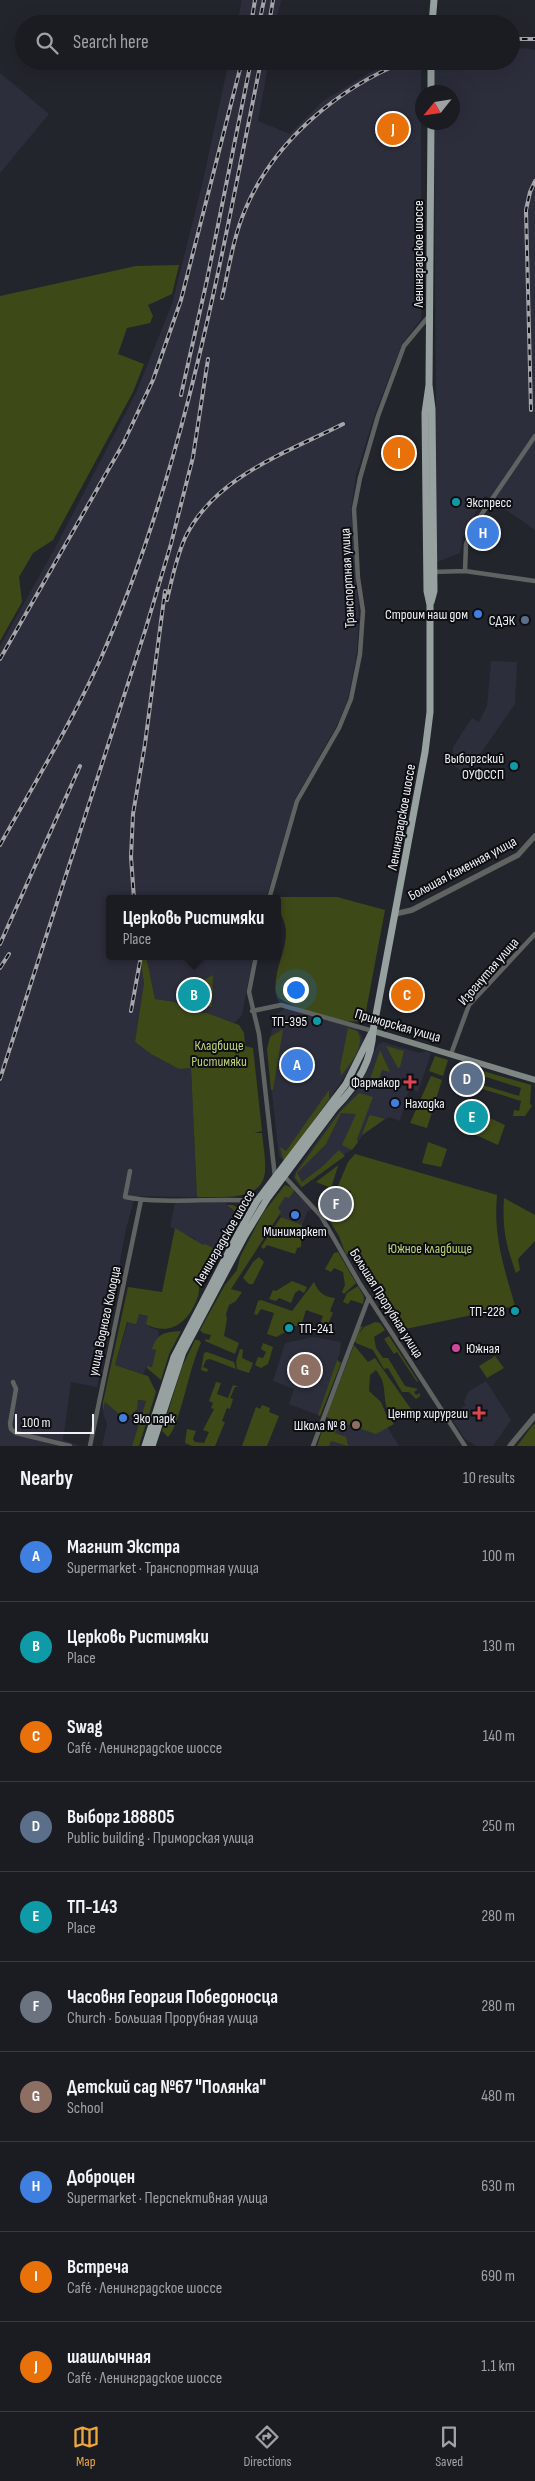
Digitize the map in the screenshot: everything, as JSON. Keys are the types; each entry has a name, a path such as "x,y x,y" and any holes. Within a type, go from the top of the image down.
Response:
{"main road":[{"path":"433,15 434,0"},
{"path":"431,70 431,85"},
{"name":"Ленинградское шоссе","path":"152,1446 183,1352 253,1221 284,1176 357,1081 372,1048 373,1032 425,752 430,712 430,605 434,591 430,572 432,409 429,385 431,130"},
{"name":"Ленинградское шоссе","path":"145,1446 174,1357 234,1240 257,1201 346,1084 373,1032"},
{"name":"Приморская улица","path":"373,1032 535,1080"}],"street":[{"name":"Транспортная улица","path":"270,895 297,801 339,728 350,699 360,654 362,612 354,509 360,478 378,416 404,346 430,316"},
{"path":"464,571 466,544 472,527 535,436"},
{"path":"430,572 464,571 535,581"},
{"name":"Большая Каменная улица","path":"395,914 412,910 518,855 535,836"},
{"name":"Изогнутая улица","path":"452,1054 469,1005 535,934"},
{"path":"255,960 249,992 259,1034 275,1177"},
{"name":"Приморская улица","path":"252,1011 281,1005 373,1032"},
{"path":"130,1171 124,1197 140,1200 236,1199 257,1201"},
{"name":"Большая Прорубная улица","path":"284,1176 321,1216 368,1297 465,1446"},
{"name":"улица Водного Колодца","path":"90,1446 140,1200"},
{"path":"313,1446 368,1297"},
{"path":"13,1382 16,1389 10,1424 12,1429 16,1432 70,1446"},
{"path":"510,1446 535,1416"}],"shaded area":[{"path":"242,0 281,0 278,15 239,15"},
{"path":"520,49 535,50 535,530 485,495 463,537 460,553 437,562 434,130 460,130 460,85 434,85 434,70 520,70"},
{"path":"227,70 267,70 258,121 290,134 323,101 369,73 376,70 421,70 421,85 415,85 415,130 421,130 421,319 402,344 375,414 356,475 351,509 359,612 357,652 348,699 337,725 295,799 267,895 106,895 106,960 141,960 144,983 135,1042 151,1054 179,1069 191,1068 197,1197 135,1196 126,1229 97,1387 71,1382 63,1440 81,1446 0,1446 0,646 54,550 136,393 172,304 202,185"},
{"path":"0,73 49,114 0,173"},
{"path":"491,661 517,662 515,704 471,767 461,771 454,766 453,747 472,718 479,722 487,706"},
{"path":"147,960 252,960 242,1015 234,1023 207,1013 188,1012 175,1002 155,999"},
{"path":"285,1008 356,1028 363,1040 359,1054 333,1094 332,1100 284,1161 279,1156 267,1049 276,1015"},
{"path":"383,1042 419,1053 426,1051 431,1053 418,1092 409,1089 400,1121 389,1117 385,1119 363,1135 352,1150 344,1154 345,1156 301,1188 293,1177 295,1172 328,1125 357,1090 378,1044"},
{"path":"294,1191 312,1209 307,1212 302,1225 281,1217 277,1208 285,1197"},
{"path":"227,1202 226,1206 236,1212 214,1248 205,1244 204,1246 195,1241 195,1239 170,1227 175,1203"},
{"path":"139,1314 148,1316 149,1327 158,1330 159,1336 153,1349 156,1350 152,1367 147,1366 143,1374 115,1365 128,1322"},
{"path":"313,1337 341,1342 340,1352 318,1415 289,1404 294,1389 273,1381 285,1343"},
{"name":"Центр хирургии","path":"486,1381 511,1420 493,1446 476,1446 465,1439 450,1416 466,1405 464,1402 468,1392"},
{"name":"Эко парк","path":"146,1401 132,1446 102,1446 107,1424 103,1413 105,1402"},
{"name":"Школа № 8","path":"334,1404 383,1420 399,1446 319,1446"}],"green space":[{"path":"179,265 172,294 148,305 153,316 150,323 127,328 118,354 144,364 133,392 53,540 33,553 19,577 22,602 0,641 0,296 136,266"},
{"path":"281,897 337,897 385,910 366,1011 359,1021 343,1020 317,1014 292,1005 278,997 276,982 286,940 285,924 281,914"},
{"name":"Кладбище Ристимяки","path":"141,960 147,960 155,999 175,1002 188,1012 207,1013 239,1025 244,1033 245,1046 253,1048 262,1131 254,1133 262,1133 265,1171 262,1181 257,1188 248,1193 228,1197 197,1197 191,1068 179,1069 151,1054 135,1042 144,983"},
{"path":"213,975 212,1007 187,1000 186,990"},
{"path":"348,1028 357,1031 360,1042 356,1055 341,1076 340,1068"},
{"path":"283,1029 273,1090 271,1090 267,1049 270,1037"},
{"path":"386,1046 404,1051 400,1067 398,1068"},
{"path":"380,1050 390,1072 382,1070 377,1084 369,1082"},
{"path":"435,1056 448,1060 443,1076 429,1071"},
{"path":"483,1071 531,1085 530,1104 532,1106 525,1116 513,1116 514,1110 519,1111 521,1101 473,1086 476,1083 519,1096 521,1088 486,1077 482,1079"},
{"path":"431,1076 442,1080 427,1128 410,1123"},
{"path":"329,1090 329,1099 286,1159 283,1159 280,1147 286,1151"},
{"path":"359,1093 373,1097 357,1139 358,1142 352,1150 342,1145 356,1114 341,1113 326,1144 297,1173 302,1182 323,1166 339,1150 345,1156 302,1187 295,1178 296,1173 340,1112"},
{"path":"483,1115 505,1125 498,1145 476,1135"},
{"path":"369,1116 385,1119 362,1135"},
{"path":"428,1142 447,1149 441,1167 422,1163"},
{"name":"Южное кладбище","path":"355,1154 497,1195 498,1238 503,1265 515,1306 396,1331 355,1249 346,1255 339,1236 328,1218 332,1199 349,1202 351,1191 337,1188 348,1162"},
{"path":"337,1166 331,1188 316,1182"},
{"path":"285,1185 293,1188 294,1191 289,1198 285,1197 278,1208 281,1212 231,1289 242,1292 236,1301 229,1305 226,1314 224,1336 239,1343 235,1354 205,1341 206,1339 209,1340 211,1335 200,1330 225,1285 237,1270 240,1257 263,1213"},
{"path":"504,1198 535,1215 535,1241 518,1259 520,1270 516,1273 506,1236"},
{"path":"226,1205 233,1205 239,1209 241,1216 226,1242 221,1244 218,1241 220,1241 236,1212"},
{"path":"281,1217 302,1225 301,1247 297,1248 295,1254 267,1245 264,1249 261,1247"},
{"path":"175,1228 203,1245 205,1244 218,1250 218,1255 215,1263 201,1281 198,1297 193,1308 182,1322 176,1326 162,1329 146,1324 148,1316 139,1314 136,1324 127,1322 115,1365 148,1376 156,1392 139,1446 132,1446 146,1401 138,1400 137,1409 131,1415 118,1413 105,1402 103,1412 103,1402 128,1287 162,1292"},
{"path":"338,1252 356,1283 344,1294 342,1292 345,1285 343,1272 334,1268 331,1272 325,1269 334,1253"},
{"path":"259,1257 264,1262 253,1284 249,1284 243,1278 253,1262"},
{"path":"292,1281 307,1287 304,1293 299,1290 295,1293 291,1303 279,1298 276,1301 269,1299 273,1290 276,1291"},
{"path":"314,1282 317,1289 322,1293 335,1298 330,1311 333,1313 328,1324 319,1326 323,1316 306,1310 301,1326 285,1325 287,1331 276,1337 267,1334 274,1313 261,1309 257,1315 254,1314 258,1301 261,1300 292,1311"},
{"path":"358,1286 364,1297 363,1304 351,1300 348,1304 343,1302 347,1293"},
{"path":"375,1322 380,1323 385,1330 374,1337 376,1348 383,1358 388,1358 405,1386 418,1389 414,1392 416,1395 420,1393 420,1396 416,1399 409,1392 402,1392 388,1368 384,1369 373,1350 356,1343 354,1340 359,1327 363,1326 359,1334 364,1327"},
{"path":"181,1331 169,1354 161,1380 147,1368 147,1366 152,1367 156,1350 152,1349 154,1344 162,1334"},
{"path":"389,1336 417,1382 397,1352 394,1354 384,1339"},
{"path":"195,1340 199,1340 201,1343 181,1408 168,1437 162,1431 182,1367"},
{"path":"263,1343 273,1347 268,1364 261,1368 255,1365 258,1357 263,1358 266,1352 261,1349"},
{"path":"354,1345 368,1362 375,1358 411,1409 406,1416 398,1419 389,1412 382,1380 376,1370 370,1375 369,1391 381,1402 386,1414 394,1424 376,1434 326,1417"},
{"path":"240,1349 243,1350 242,1358 253,1363 249,1373 237,1369 236,1362"},
{"path":"207,1352 234,1362 236,1369 210,1359 206,1360 203,1367 208,1369 207,1372 201,1370 204,1353"},
{"path":"495,1356 504,1368 487,1378 479,1366"},
{"path":"337,1360 341,1363 320,1416 318,1415"},
{"path":"216,1382 221,1383 217,1394 228,1398 233,1385 239,1387 235,1387 230,1398 233,1399 230,1409 227,1408 222,1421 225,1422 215,1446 192,1446 185,1443 187,1429 196,1431 193,1439 195,1442 204,1443 209,1432 203,1430 214,1409 211,1408 213,1403 209,1401"},
{"path":"262,1405 270,1408 269,1412 279,1416 267,1446 242,1446 256,1407 260,1409"},
{"path":"325,1422 338,1426 335,1433 346,1437 348,1446 331,1441 329,1446 317,1446"},
{"path":"535,1424 535,1446 517,1446 532,1426"}],"railway":[{"path":"252,15 255,0"},
{"path":"261,15 264,0"},
{"path":"270,15 273,0"},
{"path":"520,39 535,39"},
{"path":"0,659 123,444 153,380 181,300 240,70"},
{"path":"181,395 207,280 249,70"},
{"path":"0,845 90,682 130,586 156,513 178,439 215,289 259,70"},
{"path":"222,298 234,243 245,210 257,185 273,161 311,120 333,102 356,86 386,70"},
{"path":"531,410 526,210 530,192 535,181"},
{"path":"0,1079 145,631 171,544 193,457 208,359"},
{"path":"167,600 185,538 198,517 214,499 254,469 343,424"},
{"path":"134,895 131,857 133,814 145,744 165,591"},
{"path":"0,944 80,766"},
{"path":"0,968 9,954"},
{"path":"131,1011 140,960"}],"place":[{"name":"шашлычная","path":"393,129"},
{"name":"Встреча","path":"399,453"},
{"name":"Экспресс","path":"456,502"},
{"name":"Доброцен","path":"483,533"},
{"name":"Строим наш дом","path":"478,614"},
{"name":"СДЭК","path":"525,620"},
{"name":"Выборгский ОУФССП","path":"514,766"},
{"name":"Церковь Ристимяки","path":"194,995"},
{"name":"Swag","path":"407,995"},
{"name":"ТП-395","path":"317,1021"},
{"name":"Магнит Экстра","path":"297,1065"},
{"name":"Выборг 188805","path":"467,1079"},
{"name":"Фармакор","path":"410,1082"},
{"name":"Находка","path":"395,1103"},
{"name":"ТП-143","path":"472,1117"},
{"name":"Часовня Георгия Победоносца","path":"336,1204"},
{"name":"Минимаркет","path":"295,1215"},
{"name":"ТП-228","path":"515,1311"},
{"name":"ТП-241","path":"289,1328"},
{"name":"Южная","path":"456,1348"},
{"name":"Детский сад №67 \"Полянка\"","path":"305,1370"},
{"name":"Центр хирургии","path":"479,1413"},
{"name":"Эко парк","path":"123,1418"},
{"name":"Школа № 8","path":"356,1425"}]}
